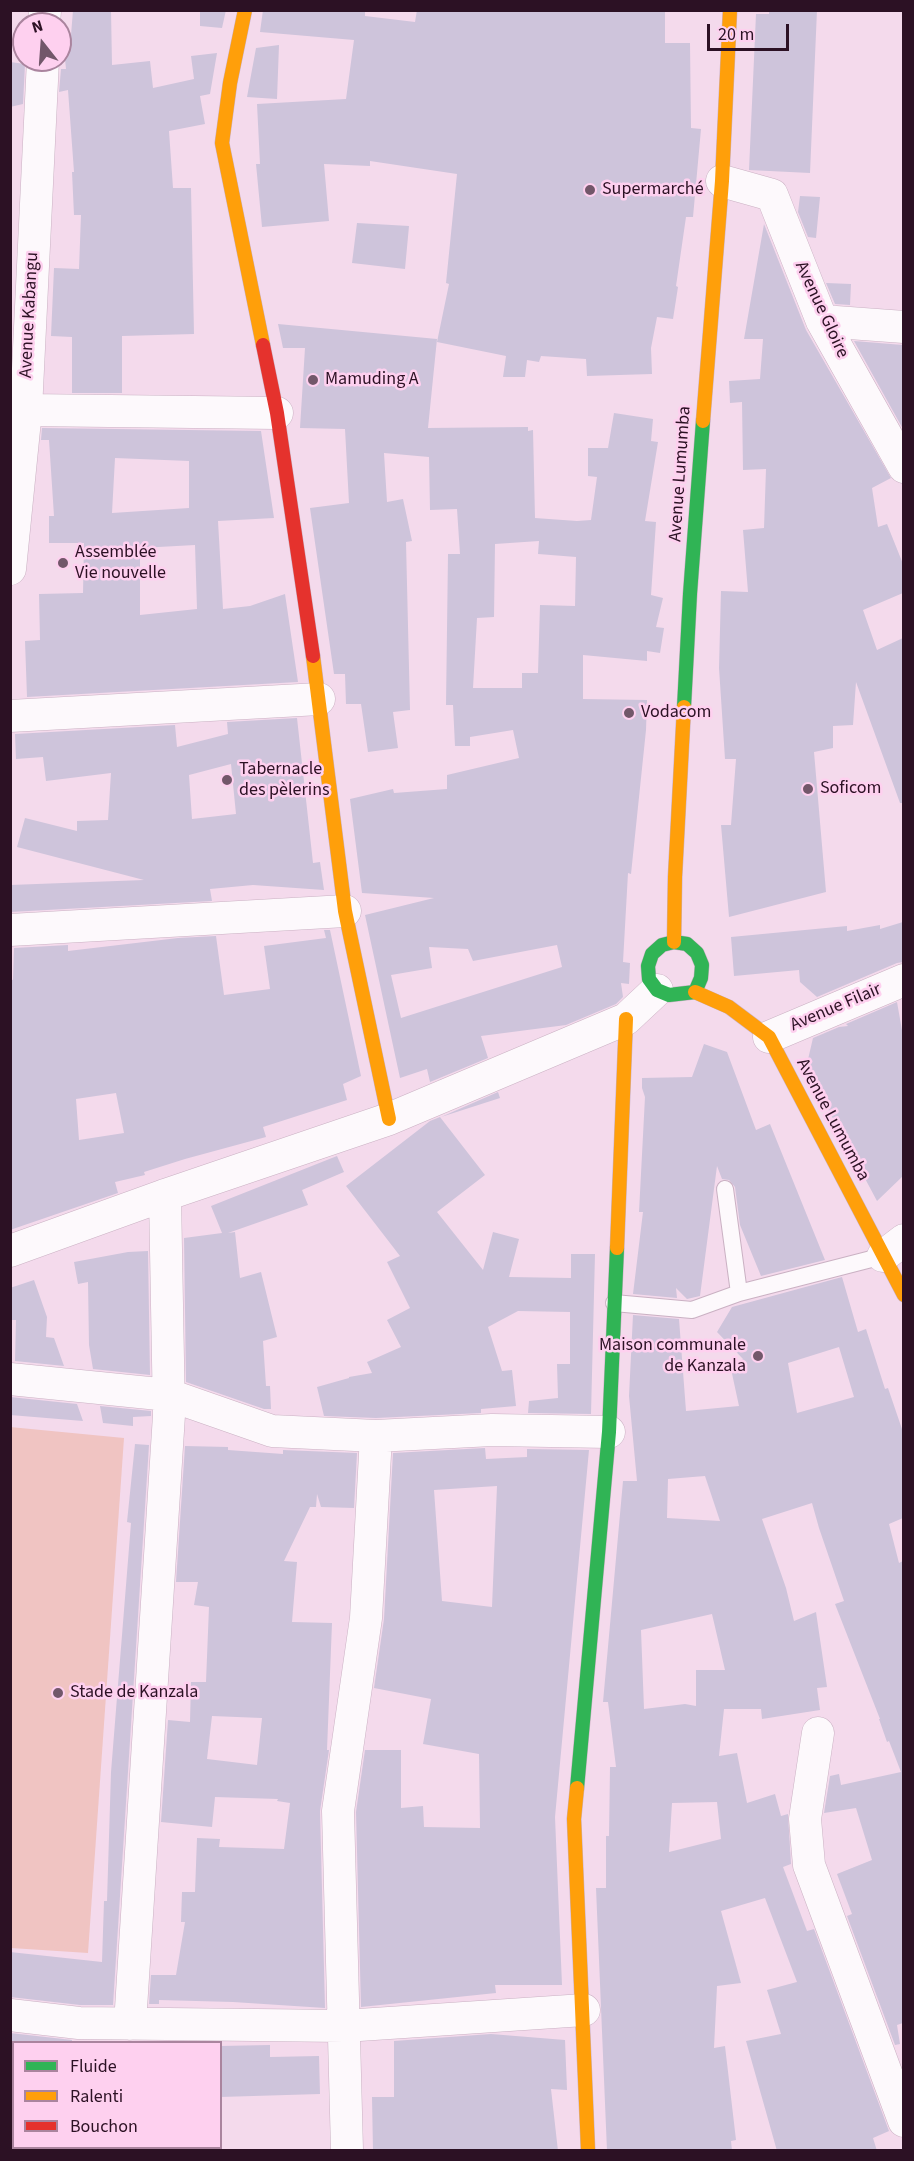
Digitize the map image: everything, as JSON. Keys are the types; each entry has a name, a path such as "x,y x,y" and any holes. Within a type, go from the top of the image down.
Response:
{"street":[{"path":"245,10 230,84 222,143 277,412 319,699 345,911 389,1119"},
{"name":"Avenue Lumumba","path":"674,942 675,877 690,594 722,181 730,10"},
{"name":"Avenue Kabangu","path":"10,569 16,460 26,410 42,72"},
{"name":"Avenue Gloire","path":"722,181 772,195 822,321 903,467"},
{"path":"822,321 903,327"},
{"path":"26,410 277,412"},
{"path":"10,716 319,699"},
{"path":"10,930 345,911"},
{"path":"674,942 687,944 697,953 702,965 701,978 695,992 669,995 657,990 649,979 648,966 652,954 662,945 674,942"},
{"name":"Avenue Filair","path":"769,1037 903,980"},
{"path":"10,1251 165,1195 389,1119 626,1019 657,990"},
{"name":"Avenue Lumumba","path":"695,992 729,1007 769,1037 896,1253 903,1295"},
{"path":"588,2151 584,2010 574,1819 609,1432 626,1019"},
{"path":"130,2024 169,1415 165,1195"},
{"path":"10,1379 169,1395 272,1431 376,1436 492,1430 609,1432"},
{"path":"347,2151 338,1811 366,1618 376,1436"},
{"path":"818,1733 805,1820 809,1865 903,2121"},
{"path":"10,2015 79,2033 130,2024 165,2034 344,2026 584,2010"}],"lane":[{"path":"725,1189 739,1293"},
{"path":"614,1303 692,1310 739,1293 896,1253"}],"shaded area":[{"name":"Stade de Kanzala","path":"10,1427 124,1438 88,1953 11,1948"}],"building":[{"path":"73,10 111,10 112,65 150,61 153,88 194,79 191,56 217,53 210,94 200,96 205,124 169,131 173,188 191,188 194,334 122,336 122,393 72,393 72,337 51,336 54,268 79,269 81,215 74,215 72,172 74,172 68,90 59,92 61,72 72,72"},
{"path":"200,10 226,10 222,28 200,26"},
{"path":"263,10 365,10 365,16 415,22 417,10 665,10 665,43 690,43 691,128 701,129 693,217 686,217 673,319 657,317 651,348 652,374 587,376 586,359 541,356 539,362 527,360 525,377 503,377 506,356 437,342 449,284 446,283 457,174 370,161 370,166 324,164 329,221 262,227 256,164 260,164 257,104 346,99 354,40 260,32"},
{"path":"769,10 817,10 810,173 749,170 756,14 769,14"},
{"path":"279,45 277,99 247,97 256,48"},
{"path":"10,62 12,62 12,72 25,72 23,104 10,107"},
{"path":"800,196 820,197 816,238 808,237 798,212"},
{"path":"357,223 409,226 405,269 352,263"},
{"path":"764,224 806,330 891,478 872,488 878,527 887,524 903,564 903,593 863,610 877,650 903,638 903,803 900,803 856,682 853,725 833,726 833,748 814,752 826,892 729,917 721,825 731,825 736,759 725,759 719,668 721,591 748,592 743,530 764,528 766,469 743,470 742,402 730,403 729,381 760,379 763,339 744,339"},
{"path":"826,283 851,284 850,305 835,304"},
{"path":"278,324 437,339 428,428 528,427 528,431 533,430 535,518 591,520 597,477 588,476 588,448 608,448 614,413 653,419 651,441 658,442 645,521 656,522 651,595 663,598 656,627 664,628 660,653 647,651 647,661 583,655 583,699 647,700 631,874 628,873 623,962 630,963 629,984 621,983 623,997 616,1004 566,1025 481,1036 488,1058 430,1082 427,1069 400,1078 365,915 434,898 362,893 350,799 393,789 394,793 447,789 447,775 519,758 513,730 470,737 470,746 455,746 453,705 446,705 448,554 460,554 457,509 430,510 429,457 384,453 387,502 403,499 412,541 406,542 410,710 393,712 398,748 368,752 361,704 346,704 345,674 334,674 310,508 349,503 345,429 300,428 305,348 283,348","holes":["539,541 538,554 576,557 575,606 540,605 538,673 522,673 522,688 473,688 477,618 494,617 495,544","557,945 562,967 401,1018 391,975 432,968 429,947 468,949 473,961"]},
{"path":"854,341 903,345 903,429"},
{"path":"42,428 261,431 274,518 218,521 223,609 250,606 285,594 298,682 27,697 25,641 40,640 39,594 83,593 84,543 49,543 49,516 54,516 49,440 41,440","holes":["115,458 189,461 189,508 112,513","195,545 197,609 140,615 140,548"]},
{"path":"297,718 313,863 320,862 324,890 253,885 210,889 212,901 10,912 10,885 144,880 17,847 25,818 77,831 77,821 108,820 111,773 46,781 43,757 16,759 15,734 175,725 177,747 228,734 227,722","holes":["231,764 236,814 192,819 189,775"]},
{"path":"903,922 903,962 817,997 800,982 799,970 734,976 731,937 847,926 847,931 880,925 880,929"},
{"path":"324,930 330,930 361,1076 343,1084 347,1100 263,1127 266,1137 185,1159 144,1172 145,1175 115,1182 118,1193 10,1230 10,979 13,980 14,948 68,945 68,951 178,938 216,936 224,995 270,989 264,946 326,938","holes":["116,1093 124,1133 79,1140 76,1099"]},
{"path":"897,1002 903,1036 903,1176 877,1201 806,1068 813,1038 839,1027 848,1026 846,1024"},
{"path":"704,1044 727,1052 756,1130 770,1124 825,1260 761,1276 740,1225 735,1187 729,1180 722,1179 717,1166 700,1296 687,1299 676,1288 677,1298 633,1294 643,1212 639,1212 645,1097 642,1078 692,1077"},
{"path":"498,1092 500,1098 441,1117"},
{"path":"440,1117 485,1175 437,1212 483,1270 493,1232 519,1239 509,1277 571,1278 571,1254 595,1254 591,1414 528,1413 529,1401 558,1398 557,1364 570,1364 570,1312 518,1311 488,1327 502,1371 512,1370 516,1406 481,1409 481,1413 376,1418 324,1416 317,1387 372,1373 367,1362 401,1347 387,1320 410,1308 387,1262 400,1256 346,1186 430,1121"},
{"path":"337,1156 344,1172 302,1190 308,1205 228,1233 235,1232 240,1278 261,1272 277,1337 263,1341 266,1386 270,1386 271,1409 264,1409 186,1382 184,1238 222,1233 211,1206"},
{"path":"148,1251 150,1375 93,1369 89,1345 88,1282 78,1284 74,1262 128,1252"},
{"path":"842,1277 858,1332 866,1329 885,1389 888,1388 903,1432 903,1518 889,1524 899,1563 903,1561 903,2023 897,2025 900,2044 895,2045 847,1916 852,1914 837,1874 872,1860 856,1808 824,1813 830,1776 839,1774 841,1785 901,1772 889,1741 887,1742 835,1604 844,1601 812,1503 762,1519 786,1588 794,1621 816,1612 827,1687 817,1688 820,1710 762,1719 761,1709 724,1709 719,1756 737,1753 747,1803 775,1794 781,1816 788,1814 791,1864 783,1867 807,1931 814,1929 889,2131 873,2138 877,2151 777,2151 746,2041 781,2034 767,1990 797,1982 765,1898 721,1911 741,1983 717,1986 714,2048 725,2046 736,2140 731,2141 732,2151 607,2151 596,1888 606,1888 610,1767 616,1767 608,1702 603,1702 623,1481 637,1481 629,1396 633,1315 679,1319 686,1411 739,1406 731,1369 743,1359 717,1332 732,1307","holes":["839,1347 854,1397 797,1413 788,1363","705,1476 720,1521 667,1518 668,1479","712,1614 725,1670 696,1670 696,1706 685,1704 644,1709 641,1630","717,1802 721,1839 669,1852 672,1803"]},
{"path":"34,1280 47,1317 46,1337 54,1338 64,1366 15,1361 16,1320 10,1320 10,1288"},
{"path":"10,1397 77,1404 83,1421 10,1415"},
{"path":"100,1406 151,1411 151,1416 133,1417 133,1426 103,1423"},
{"path":"135,1444 149,1445 113,2005 80,2005 10,1997 10,1952 102,1962 104,1901 107,1901 111,1772 131,1523 127,1522"},
{"path":"185,1446 228,1447 228,1450 283,1454 283,1450 357,1453 354,1508 321,1507 317,1494 316,1507 310,1507 284,1561 297,1562 292,1622 332,1623 327,1750 329,1750 320,1811 325,2008 159,2000 159,2004 149,2004 151,1975 176,1975 185,1922 181,1922 182,1892 195,1892 197,1838 220,1839 219,1847 284,1849 290,1803 277,1801 278,1799 215,1797 212,1827 161,1822 168,1720 190,1722 191,1682 206,1682 209,1607 194,1605 198,1582 176,1582","holes":["212,1716 262,1718 257,1765 207,1759"]},
{"path":"485,1448 486,1459 527,1457 527,1449 589,1450 555,1817 562,1985 495,1985 496,1993 361,2007 356,1812 365,1750 401,1750 401,1808 423,1806 424,1827 480,1828 479,1754 423,1744 431,1699 374,1688 384,1619 393,1453","holes":["497,1486 492,1607 442,1601 434,1490"]},
{"path":"10,2033 72,2040 12,2041 10,2043"},
{"path":"491,2034 565,2040 567,2090 551,2089 558,2151 373,2151 372,2097 394,2097 394,2041"},
{"path":"270,2045 270,2057 319,2056 320,2094 222,2097 222,2046"}],"traffic: fast":[{"path":"684,707 703,421"},
{"path":"674,942 687,944 697,953 702,965 701,978 695,992 669,995 657,990 649,979 648,966 652,954 662,945 674,942"},
{"path":"577,1788 609,1432 617,1248"}],"traffic: slow":[{"path":"245,10 230,83 222,143 263,345"},
{"path":"703,421 722,181 730,10"},
{"path":"313,656 345,911 389,1119"},
{"path":"674,942 684,707"},
{"path":"695,992 729,1007 769,1037 904,1295"},
{"path":"617,1248 626,1019"},
{"path":"577,1788 574,1819 588,2150"}],"traffic: jam":[{"path":"263,345 277,413 313,656"}],"place":[{"name":"Supermarché","path":"590,190"},
{"name":"Mamuding A","path":"313,380"},
{"name":"Assemblée Vie nouvelle","path":"63,563"},
{"name":"Vodacom","path":"629,713"},
{"name":"Tabernacle des pèlerins","path":"227,780"},
{"name":"Soficom","path":"808,789"},
{"name":"Maison communale de Kanzala","path":"758,1356"},
{"name":"Stade de Kanzala","path":"58,1693"}]}
